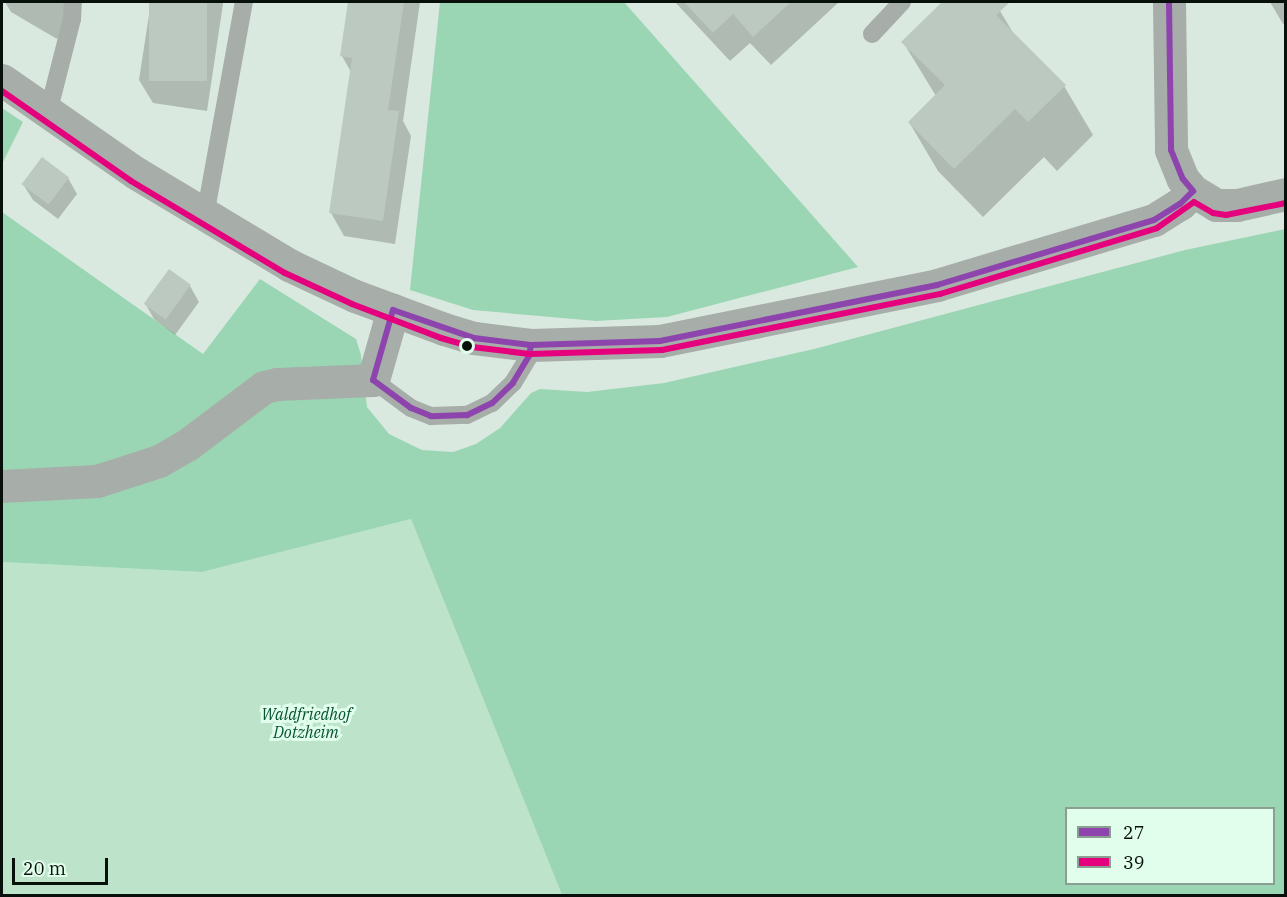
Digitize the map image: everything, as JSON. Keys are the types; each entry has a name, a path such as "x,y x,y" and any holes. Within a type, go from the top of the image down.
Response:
{"street":[{"path":"1169,2 1172,150 1183,179 1192,191 1216,205 1226,206 1286,194"},
{"path":"2,80 48,113 205,216 289,265 393,310 474,338 531,345 660,341 937,285 1154,220 1180,204 1192,191"},
{"path":"2,486 97,481 159,461 187,444 264,387 277,384 373,380 393,310"}],"lane":[{"path":"48,113 72,19 73,2"},
{"path":"205,216 244,2"},
{"path":"872,34 902,2"},
{"path":"373,380 411,408 431,416 467,415 492,404 513,383 529,356 531,345"}],"green space":[{"path":"440,2 624,2 858,267 667,317 596,321 473,310 410,290"},
{"path":"2,108 23,122 2,164"},
{"path":"2,212 203,354 260,279 356,339 361,355 367,407 389,434 422,450 453,452 476,444 500,428 531,393 540,389 587,392 664,383 814,349 1185,250 1285,229 1285,895 562,895 411,519 202,572 2,562"},
{"name":"Waldfriedhof Dotzheim","path":"411,519 562,895 2,896 2,562 202,572"}],"building":[{"path":"149,2 207,2 207,81 149,81"},
{"path":"348,2 404,2 388,110 399,111 383,221 329,213 352,58 340,56"},
{"path":"684,2 791,2 753,37 733,14 713,33"},
{"path":"942,2 1010,2 996,15 1066,85 1028,122 1015,109 954,169 908,122 945,85 901,42"},
{"path":"42,157 69,177 49,205 22,184"},
{"path":"169,269 191,285 166,320 144,304"}],"transit line":[{"name":"27","path":"1169,2 1171,150 1183,179 1193,191"},
{"name":"39","path":"2,91 131,181 285,273 352,304 441,338 472,347 530,354 662,350 940,294 1157,228 1194,202 1213,213 1226,215 1286,203"},
{"name":"27","path":"531,345 660,341 937,285 1154,220 1180,204 1193,191"},
{"name":"27","path":"393,310 474,338 531,345 529,356 513,383 492,403 467,415 431,416 411,408 373,380 393,310"}]}
